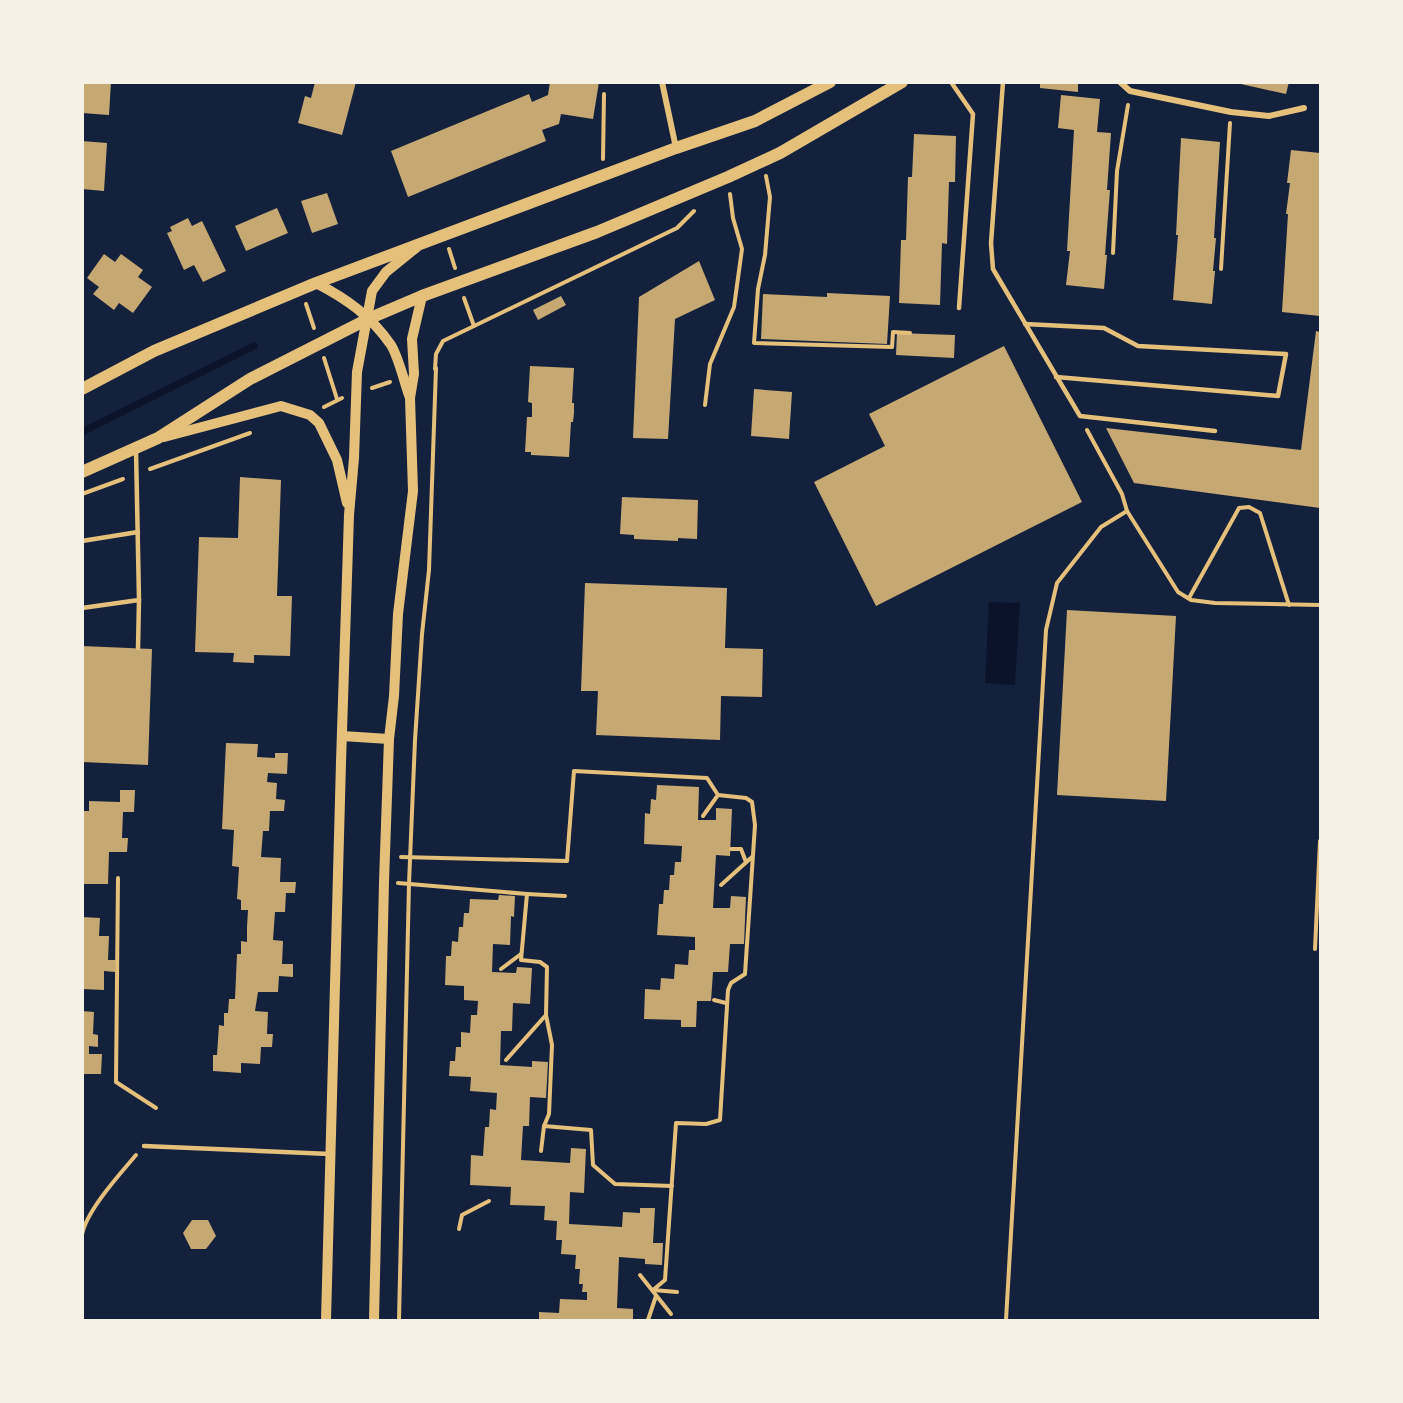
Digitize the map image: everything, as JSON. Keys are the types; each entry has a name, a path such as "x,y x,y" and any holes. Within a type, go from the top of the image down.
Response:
{"main road":[{"path":"82,389 154,351 316,283 676,148 755,121 830,82"},
{"path":"82,472 158,438 250,379 368,319 423,296 597,232 728,177 764,160 902,82"}],"street":[{"path":"662,82 676,148"},
{"path":"1120,82 1130,91 1231,112 1269,116 1304,108"},
{"path":"326,1320 349,515 357,372 372,291 386,272 421,243"},
{"path":"316,283 346,299 368,319 392,347 410,398"},
{"path":"374,1320 389,739 394,696 398,614 413,491 410,398 414,374 412,339 423,296"},
{"path":"158,438 282,406 310,415 319,423 336,460 349,515"},
{"path":"342,736 389,739"}],"lane":[{"path":"951,82 973,114 959,308"},
{"path":"1003,82 992,252 993,268 1056,378 1080,416 1215,431"},
{"path":"1025,324 1104,328 1138,346 1286,354 1278,396 1056,378"},
{"path":"136,448 138,648"},
{"path":"82,541 138,532"},
{"path":"82,608 139,600"},
{"path":"144,1146 330,1154"}],"path":[{"path":"1113,253 1117,171 1130,91"},
{"path":"604,94 602,154 606,174"},
{"path":"1221,269 1231,112"},
{"path":"764,160 770,197 765,255 758,289 754,343 892,347 892,332 910,333"},
{"path":"705,405 711,364 734,308 742,249 733,218 728,177"},
{"path":"399,1320 409,884 419,681 429,570 436,354 443,341 677,228 699,206"},
{"path":"414,374 436,368"},
{"path":"338,399 402,378"},
{"path":"1080,416 1122,494 1127,511 1178,592 1191,600 1215,603 1320,605"},
{"path":"82,494 256,431"},
{"path":"1189,598 1239,508 1249,507 1260,513 1289,605"},
{"path":"1006,1320 1046,630 1058,583 1101,527 1127,511"},
{"path":"385,857 567,861 574,771 707,778 718,795"},
{"path":"703,816 718,795"},
{"path":"653,1290 666,1280 676,1123 706,1124 720,1120 728,990 731,983 745,974 755,825 752,801 746,798 718,795"},
{"path":"1315,949 1320,841"},
{"path":"731,849 741,849 746,862"},
{"path":"721,885 753,857"},
{"path":"118,878 116,1082 156,1108"},
{"path":"384,882 565,896"},
{"path":"527,894 522,960 540,962 547,968 546,1015 552,1045 549,1114 544,1126 541,1151"},
{"path":"501,969 522,953"},
{"path":"714,1000 726,1003"},
{"path":"506,1060 546,1015"},
{"path":"544,1126 591,1130 593,1165 615,1184 672,1186"},
{"path":"82,1235 84,1226 106,1191 144,1146"},
{"path":"459,1229 462,1215 489,1201"},
{"path":"640,1275 671,1314"},
{"path":"653,1290 677,1292"},
{"path":"648,1320 656,1295"}],"water":[{"path":"989,602 1020,603 1015,685 985,683"}],"building":[{"path":"82,82 111,82 109,115 82,113"},
{"path":"315,82 356,82 342,135 298,123 305,96 311,98"},
{"path":"550,82 599,82 593,119 561,114 559,124 542,130 546,141 408,197 391,151 529,94 532,102 548,95"},
{"path":"1040,82 1078,82 1078,92 1040,88"},
{"path":"1232,82 1289,82 1286,94"},
{"path":"1061,95 1100,99 1097,132 1111,133 1104,289 1066,285 1070,251 1067,251 1074,130 1058,128"},
{"path":"914,134 956,136 955,182 949,182 947,244 942,243 940,305 899,303 901,240 906,240 908,177 912,177"},
{"path":"1181,138 1220,142 1212,304 1173,300"},
{"path":"82,141 107,143 104,191 82,189"},
{"path":"1291,150 1320,153 1320,316 1282,312 1288,214 1286,214 1290,183 1287,183"},
{"path":"327,193 338,224 312,233 301,201"},
{"path":"277,208 288,233 246,251 235,226"},
{"path":"188,218 192,226 202,221 226,271 203,282 194,265 184,270 167,233 172,231 170,227"},
{"path":"104,254 115,262 121,254 143,270 138,277 152,287 133,313 119,303 114,310 93,294 99,287 87,278"},
{"path":"699,261 715,300 675,319 668,439 633,438 639,297"},
{"path":"827,293 890,296 887,344 761,339 763,294 827,297"},
{"path":"561,296 566,305 538,320 533,310"},
{"path":"1316,331 1320,332 1320,508 1134,483 1106,428 1301,450"},
{"path":"897,333 955,335 954,358 896,355"},
{"path":"1004,346 1082,502 876,606 814,482 885,446 869,414"},
{"path":"530,366 574,368 572,403 574,403 574,413 573,422 571,422 569,457 531,455 531,452 525,452 527,417 532,417 532,403 528,402"},
{"path":"754,389 792,392 789,439 751,436"},
{"path":"240,477 281,480 277,596 292,596 290,656 254,655 254,663 233,662 234,653 195,652 199,537 238,538"},
{"path":"622,497 698,500 697,539 678,538 678,541 634,539 634,535 620,534"},
{"path":"585,583 727,588 725,648 763,649 762,697 721,696 720,740 596,735 598,691 581,691"},
{"path":"1067,610 1176,616 1166,801 1057,795"},
{"path":"82,646 152,649 148,765 82,762"},
{"path":"226,743 258,744 257,757 275,758 275,753 288,753 287,774 268,773 267,782 277,783 276,799 285,800 284,811 270,811 269,831 263,831 261,857 281,858 280,882 296,882 295,893 286,893 285,912 275,912 273,940 283,941 282,964 293,964 293,977 279,976 278,992 258,992 255,1011 268,1012 267,1034 273,1034 272,1047 261,1047 260,1064 241,1063 241,1073 213,1071 213,1055 217,1055 219,1025 224,1026 224,1013 228,1013 229,999 235,999 237,954 241,954 241,941 247,942 248,910 241,910 241,900 237,899 239,867 232,866 234,830 222,829"},
{"path":"657,785 699,787 698,820 716,820 716,808 732,809 730,856 716,855 713,908 730,908 731,896 746,897 744,944 730,944 728,972 713,972 711,1001 697,1001 696,1027 681,1027 681,1020 644,1019 645,989 660,990 661,978 674,979 675,964 688,965 689,950 695,950 695,937 657,935 659,904 663,904 664,890 669,890 670,875 674,875 675,862 681,862 682,846 644,844 645,813 650,814 651,799 656,800"},
{"path":"120,790 135,790 134,812 123,812 122,838 128,838 127,852 109,852 108,884 82,884 82,811 89,811 89,801 120,802"},
{"path":"499,895 515,896 514,917 511,916 510,945 493,944 492,972 516,973 517,967 532,968 530,1004 513,1003 512,1031 501,1031 500,1065 532,1067 532,1061 548,1062 546,1098 530,1097 529,1126 523,1126 521,1160 570,1163 571,1148 586,1149 584,1193 570,1192 569,1224 622,1227 623,1212 640,1213 640,1208 655,1208 653,1243 663,1243 662,1265 645,1264 645,1259 619,1257 617,1308 633,1309 633,1320 539,1320 539,1312 559,1313 560,1299 587,1300 587,1292 582,1292 583,1284 579,1284 580,1269 575,1269 576,1255 561,1254 562,1240 556,1240 557,1221 544,1220 545,1206 510,1205 511,1187 470,1185 471,1155 483,1156 485,1127 489,1127 490,1109 496,1110 497,1093 470,1091 471,1077 449,1076 450,1061 455,1061 456,1047 461,1047 461,1032 470,1033 471,1015 477,1015 478,1001 464,1000 464,986 445,985 446,956 451,956 452,941 458,942 459,927 463,927 464,913 469,913 470,899 498,900"},
{"path":"82,917 100,918 99,936 109,936 108,960 116,960 115,972 104,971 104,990 82,989"},
{"path":"82,1011 94,1012 93,1034 98,1035 98,1047 89,1046 89,1054 102,1054 101,1074 82,1074"},
{"path":"192,1220 208,1220 216,1236 206,1249 191,1249 183,1233"}],"waterway":[{"path":"82,432 254,346"}]}
